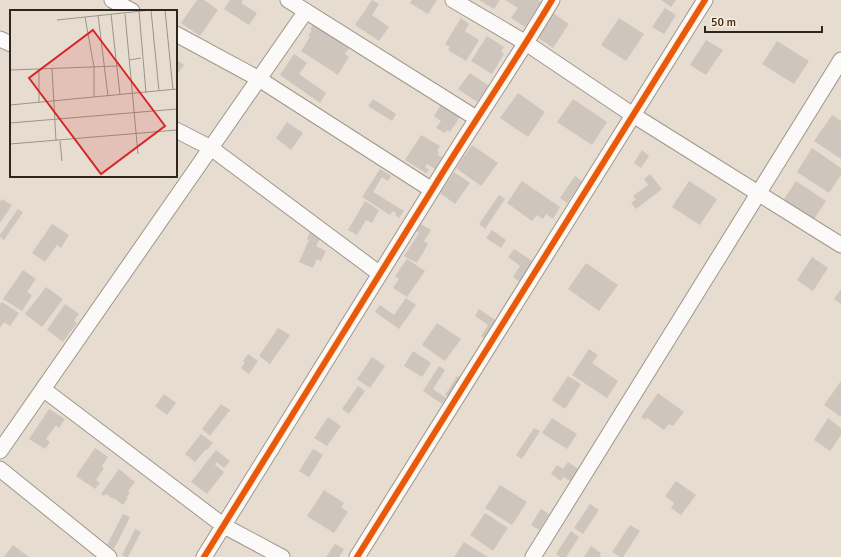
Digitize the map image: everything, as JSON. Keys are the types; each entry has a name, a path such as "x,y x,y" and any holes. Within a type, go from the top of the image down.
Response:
{"street":[{"path":"112,0 130,10"},
{"path":"288,0 476,118"},
{"path":"453,0 526,43 633,115 841,245"},
{"path":"204,557 476,118 526,43 552,0"},
{"path":"357,557 705,0"},
{"path":"0,451 306,11"},
{"path":"177,35 259,79 432,190"},
{"path":"0,39 10,44"},
{"path":"533,557 841,60"},
{"path":"177,131 211,148 380,274"},
{"path":"43,389 224,526 282,557"},
{"path":"0,469 109,557"}],"building":[{"path":"197,0 204,0 218,10 200,36 181,23"},
{"path":"230,0 243,0 241,3 257,13 249,25 224,9"},
{"path":"372,0 379,4 372,15 389,27 379,41 355,25"},
{"path":"412,0 437,0 428,14 410,3"},
{"path":"479,0 500,0 494,9"},
{"path":"505,0 538,0 541,2 525,27 511,18 518,8"},
{"path":"661,0 676,0 671,7"},
{"path":"665,8 676,15 664,34 652,27"},
{"path":"553,13 569,24 553,48 537,37"},
{"path":"461,18 469,24 465,31 479,40 466,61 448,50 450,47 445,44"},
{"path":"619,18 644,34 626,61 601,45"},
{"path":"313,25 349,48 345,54 349,57 338,75 301,51 310,37 308,36"},
{"path":"487,36 504,47 501,52 504,54 492,74 471,61"},
{"path":"706,40 723,50 706,75 690,65"},
{"path":"777,41 809,61 794,84 762,64"},
{"path":"294,54 307,63 299,74 326,93 320,103 280,75"},
{"path":"177,60 184,65 177,75"},
{"path":"470,73 489,86 477,102 458,89"},
{"path":"518,93 545,112 528,137 500,118"},
{"path":"373,99 396,114 392,121 368,106"},
{"path":"573,99 607,122 592,145 557,122"},
{"path":"442,103 461,115 450,132 447,130 445,133 436,128 441,121 434,116"},
{"path":"832,115 841,121 841,159 814,141"},
{"path":"287,122 303,133 291,150 276,138"},
{"path":"421,135 440,146 437,151 439,152 438,155 442,157 435,169 427,164 425,167 429,170 426,173 405,160"},
{"path":"472,145 498,163 481,186 456,168"},
{"path":"812,148 841,168 841,175 829,193 797,172"},
{"path":"642,150 649,156 641,168 634,163"},
{"path":"380,169 391,176 388,181 382,177 373,192 404,211 399,218 393,211 390,215 362,197"},
{"path":"454,172 470,183 455,204 440,193"},
{"path":"650,174 662,189 636,209 631,203 636,199 633,196 648,185 644,179"},
{"path":"575,176 582,181 567,203 560,198"},
{"path":"522,181 560,207 553,219 546,214 543,219 537,215 532,221 507,203"},
{"path":"689,181 717,199 700,225 672,207"},
{"path":"796,181 826,201 812,222 782,202"},
{"path":"499,195 505,199 485,229 479,224"},
{"path":"2,199 12,205 0,223 0,202"},
{"path":"365,201 379,210 372,223 366,220 357,235 348,230"},
{"path":"18,209 23,212 4,240 0,237 0,235"},
{"path":"52,224 69,235 61,248 57,245 45,262 32,253"},
{"path":"421,224 431,230 424,241 428,244 417,263 404,256 419,233 416,231"},
{"path":"492,230 506,240 501,248 486,238"},
{"path":"310,232 321,237 316,246 326,251 321,261 317,259 313,268 299,262 309,240 307,239"},
{"path":"514,249 534,262 520,282 513,277 520,266 508,257"},
{"path":"812,257 828,268 813,291 797,280"},
{"path":"407,259 425,271 407,297 393,288 399,279 395,276"},
{"path":"586,263 618,285 599,311 568,289"},
{"path":"23,270 36,279 27,292 32,295 22,311 3,299"},
{"path":"46,287 63,299 42,327 25,314"},
{"path":"841,289 841,304 834,299"},
{"path":"406,298 416,305 399,329 375,312 380,305 394,315"},
{"path":"2,302 19,313 10,326 4,322 0,328 0,304"},
{"path":"65,304 79,314 74,321 77,323 63,342 47,330"},
{"path":"479,309 498,322 486,339 481,336 488,325 475,316"},
{"path":"437,323 461,339 445,361 422,345"},
{"path":"278,328 290,335 270,364 259,356"},
{"path":"589,349 598,355 592,363 618,381 607,398 572,375"},
{"path":"413,351 431,363 422,377 404,366"},
{"path":"248,354 258,361 249,374 241,368 245,362 243,361"},
{"path":"372,357 385,366 370,388 357,379"},
{"path":"439,366 445,370 433,389 446,398 442,404 423,391"},
{"path":"457,376 465,380 452,400 445,395"},
{"path":"568,376 581,384 565,409 552,400"},
{"path":"841,381 841,417 824,405"},
{"path":"358,386 365,391 349,414 342,409"},
{"path":"658,393 684,412 673,426 669,424 664,430 647,418 645,420 641,417"},
{"path":"164,394 176,403 167,415 155,406"},
{"path":"221,404 230,410 210,436 202,429"},
{"path":"49,409 65,419 59,428 56,425 46,439 50,442 45,449 29,439"},
{"path":"328,417 341,426 327,446 314,438"},
{"path":"552,418 577,434 567,449 542,433"},
{"path":"828,418 841,428 841,435 830,451 814,440"},
{"path":"534,428 540,431 522,459 516,455"},
{"path":"201,434 213,443 195,462 185,454"},
{"path":"95,448 108,457 102,466 104,468 96,480 100,483 95,489 76,476"},
{"path":"313,449 323,455 309,477 299,471"},
{"path":"216,450 230,461 224,468 217,462 215,465 224,472 207,494 191,482"},
{"path":"568,462 578,469 570,481 563,477 561,481 551,474 557,465 563,469"},
{"path":"119,469 135,482 128,491 130,493 126,497 128,498 123,505 106,494 104,496 101,494"},
{"path":"676,481 696,495 681,515 671,508 674,503 665,496"},
{"path":"500,485 527,502 512,525 485,508"},
{"path":"324,490 344,503 341,507 348,512 334,533 307,516"},
{"path":"590,504 599,510 583,534 574,528"},
{"path":"541,509 549,514 539,530 531,525"},
{"path":"485,513 508,528 493,551 470,535"},
{"path":"123,514 130,517 114,549 107,545"},
{"path":"630,525 640,531 623,557 620,557 612,552"},
{"path":"135,529 141,532 128,557 126,557 122,555"},
{"path":"571,531 579,537 566,557 560,557 556,554"},
{"path":"464,542 488,557 454,557"},
{"path":"335,544 344,549 339,557 326,557"},
{"path":"13,545 29,557 4,557"},
{"path":"591,546 601,553 599,555 602,557 584,557"}],"cycle path":[{"path":"204,557 552,0"},
{"path":"357,557 705,0"}]}
